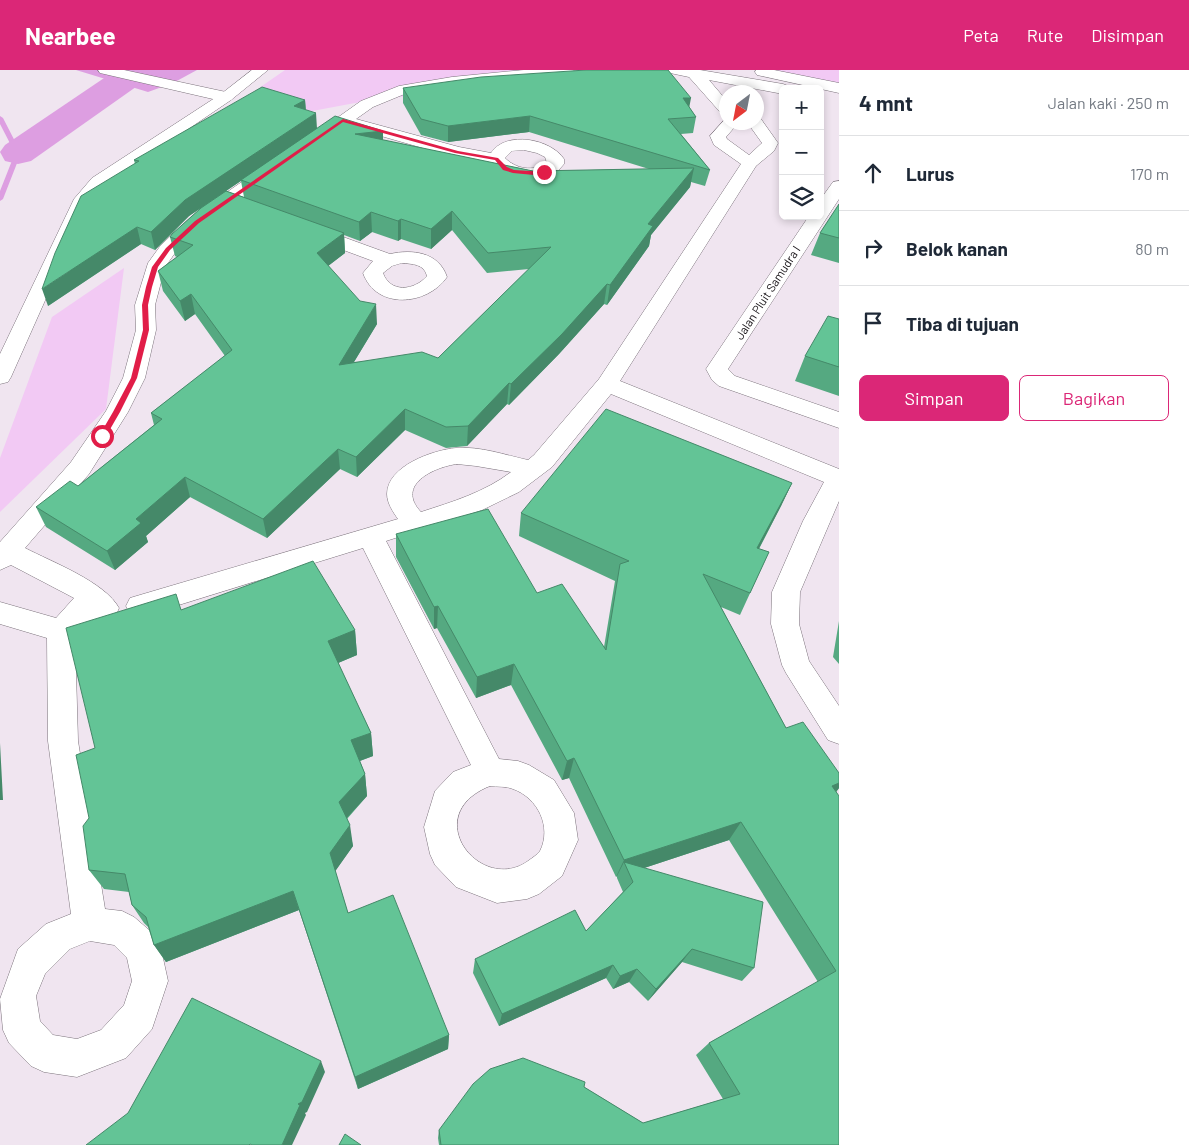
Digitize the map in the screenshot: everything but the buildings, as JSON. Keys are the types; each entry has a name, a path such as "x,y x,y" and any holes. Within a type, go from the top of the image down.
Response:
{"street":[{"path":"105,70 226,97"},
{"path":"0,377 80,203 88,192 98,182 226,97 261,70"},
{"path":"102,606 4,556 80,468 117,412 134,378 146,330 145,305 155,267 168,249 185,233 227,201 368,104 404,89 567,70"},
{"path":"675,70 715,74 779,88"},
{"path":"754,70 839,88"},
{"path":"693,72 719,103"},
{"path":"715,74 724,85"},
{"path":"824,99 839,102"},
{"path":"343,120 457,152 496,159"},
{"path":"724,130 718,136 720,141 750,163"},
{"path":"0,613 62,631 102,606 417,523 473,504 510,486 543,462 607,384 750,163 768,147 770,143 761,130"},
{"name":"Jalan Pluit Samudra I","path":"839,186 825,213 718,369 720,375 727,381 839,420"},
{"path":"227,201 245,207"},
{"path":"290,223 388,260"},
{"path":"607,384 839,479 816,521 786,592 785,624 796,665 839,731"},
{"path":"417,523 401,504 400,490 406,479 413,472 434,460 456,456 534,469"},
{"path":"370,536 490,772"},
{"path":"62,631 63,741 90,924"}],"shaded area":[{"path":"76,70 197,70 173,83 148,92"},
{"path":"285,70 598,70 355,103 307,112 252,93"},
{"path":"765,70 839,70 839,88"},
{"path":"124,268 106,409 0,512 0,458 52,317"}],"waterway":[{"path":"18,153 138,70"},
{"path":"0,118 18,153 0,199"}],"route":[{"path":"102,436 117,412 134,378 146,330 145,305 149,287 155,267 168,249 197,222 343,120 457,152 496,159 499,164 513,172 524,174 544,172"}]}
